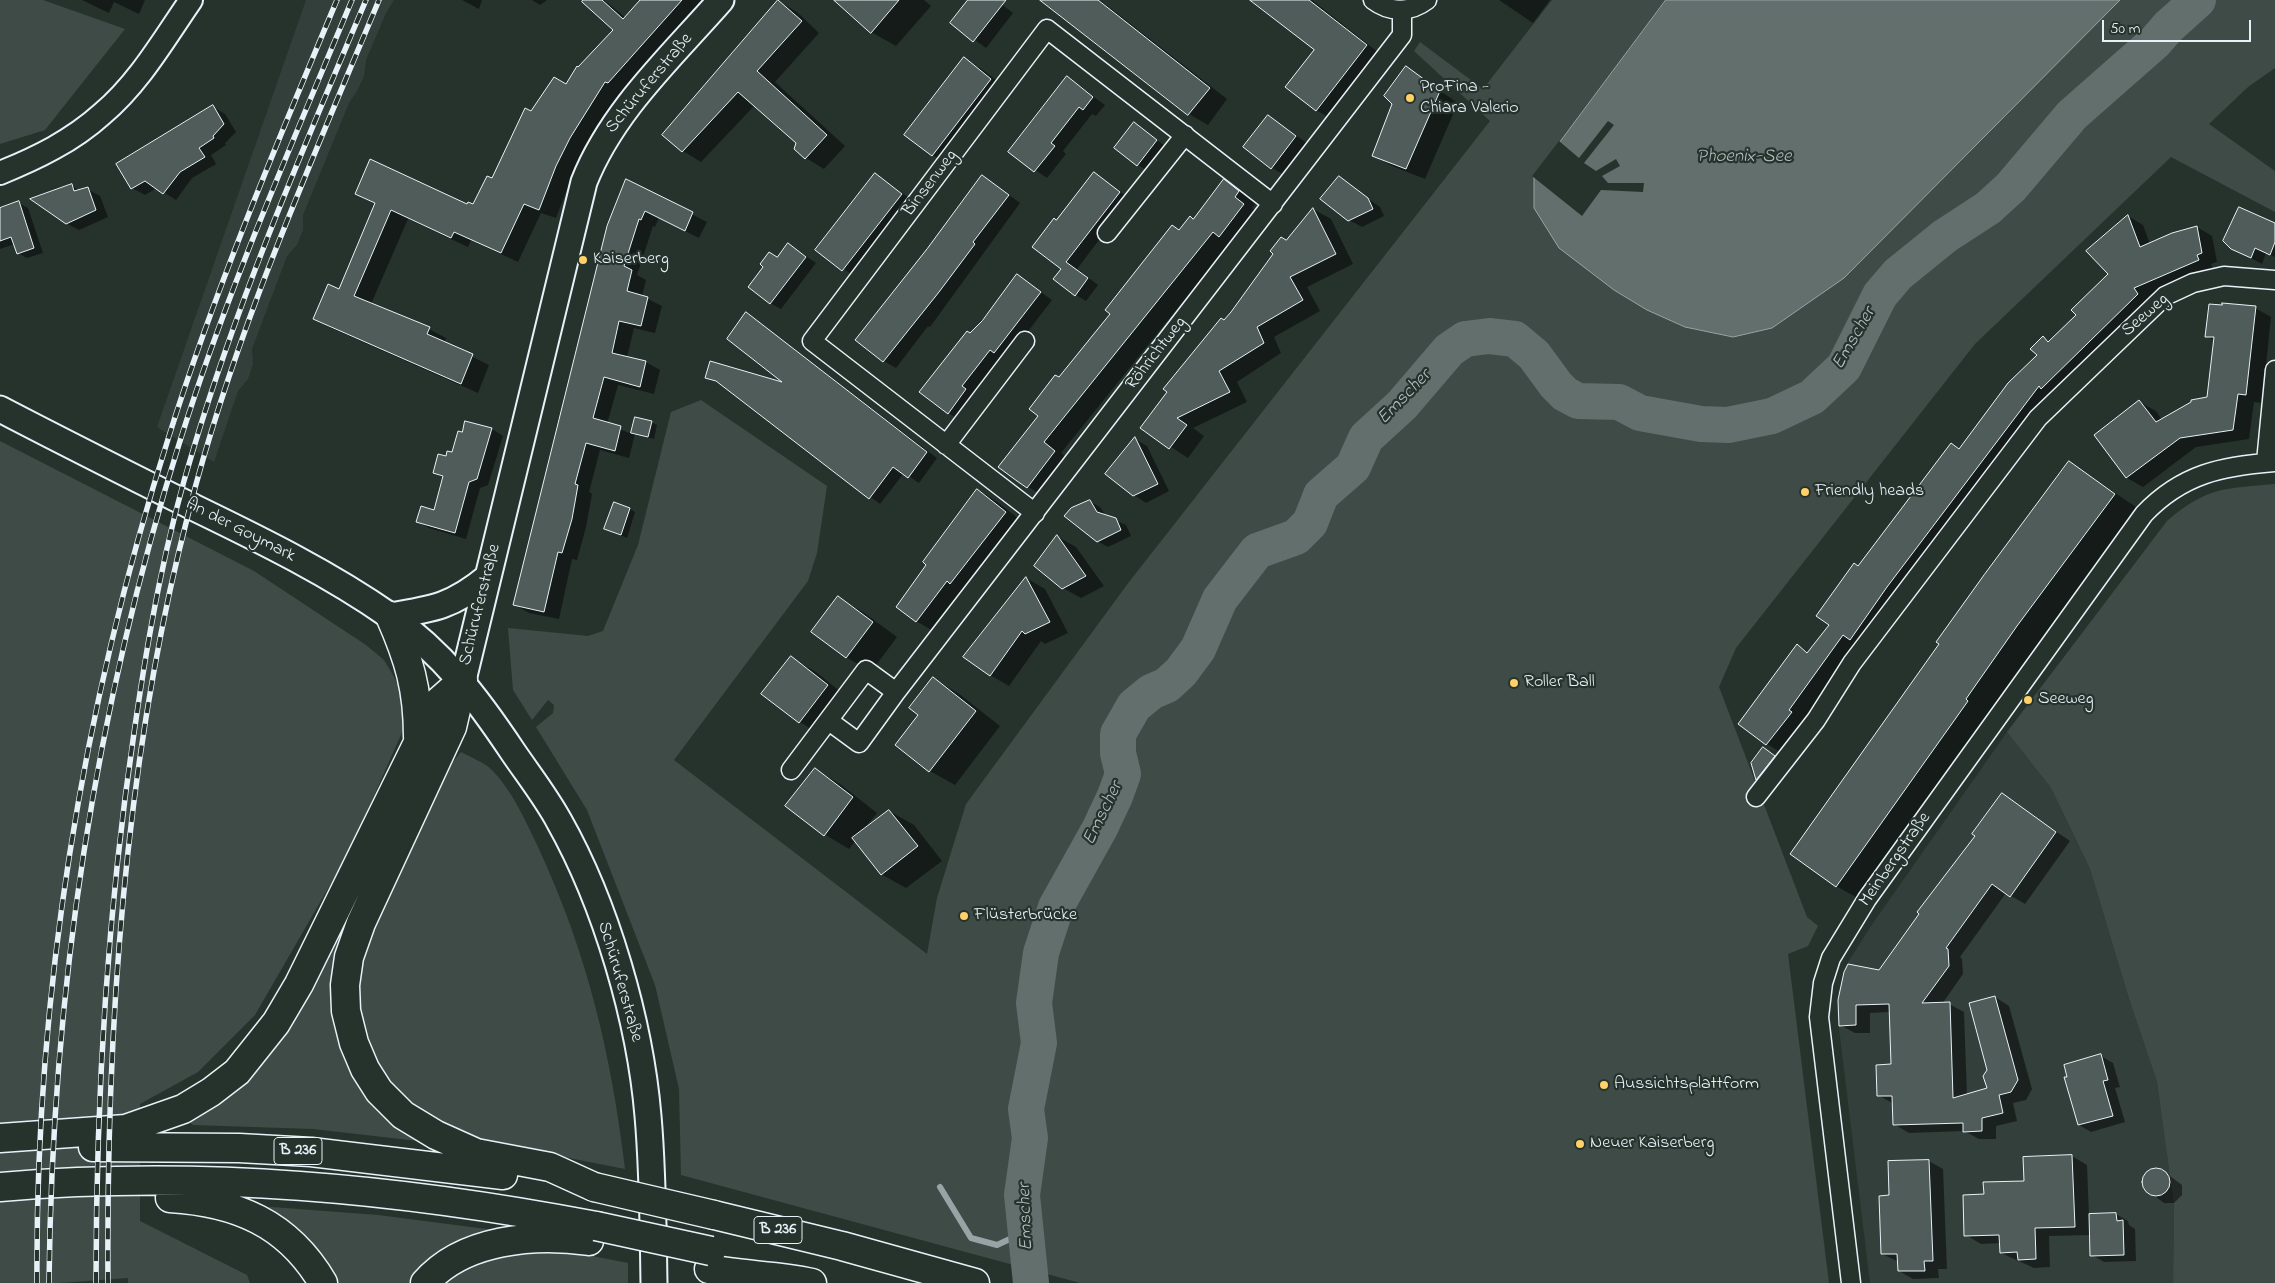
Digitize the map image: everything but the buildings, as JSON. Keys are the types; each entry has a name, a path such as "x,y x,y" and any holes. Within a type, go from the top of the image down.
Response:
{"highway":[{"path":"390,616 415,684 418,705 418,738"},
{"path":"0,1138 126,1129 183,1109 211,1092 237,1072 276,1023 299,984 367,848 418,738 438,702 463,680"},
{"path":"463,680 452,727 361,923 349,957 345,985 346,1011 354,1043 365,1069 379,1091 403,1115 436,1136 476,1153 550,1168 594,1187"},
{"name":"B 236","path":"0,1154 71,1147 240,1148 311,1152 465,1169 569,1187 594,1187 842,1246 975,1283"},
{"name":"B 236","path":"0,1188 81,1183 215,1182 346,1188 497,1207 596,1234"},
{"path":"81,1183 125,1198 202,1200 233,1208 269,1225 292,1244 312,1265 323,1283"},
{"path":"425,1283 457,1258 499,1244 596,1234 710,1260 732,1273 804,1281"}],"main road":[{"name":"Schüruferstraße","path":"654,1283 648,1114 639,1050 623,981 607,932 582,868 559,820 463,680 584,182 594,156 615,122 722,0"},
{"name":"An der Goymark","path":"0,409 249,534 331,579 390,616 433,650 463,680"},
{"path":"390,616 443,606 466,595 488,577"}],"street":[{"path":"0,173 47,153 103,114 140,73 191,0"},
{"path":"1373,0 1381,6 1402,12 1427,0"},
{"name":"Röhrichtweg","path":"829,721 859,743 896,692 1402,35 1402,12"},
{"name":"Binsenweg","path":"1035,513 812,341 1047,29 1272,204"},
{"path":"1107,233 1185,135"},
{"name":"Seeweg","path":"1756,797 1816,720 1852,664 2045,411 2165,296 2193,283 2224,276 2275,280"},
{"path":"946,444 1025,341"},
{"path":"2271,462 2275,370"},
{"name":"Meinbergstraße","path":"1851,1283 1820,1024 1823,983 1831,958 1867,899 2144,514 2158,500 2182,482 2214,470 2271,462"},
{"path":"792,770 866,670 896,692"}],"shaded area":[{"path":"0,0 43,0 125,29 45,130 0,144"},
{"path":"306,0 394,0 386,13 366,60 364,76 349,103 303,215 303,230 297,245 287,256 252,349 253,364 248,379 238,391 214,462 157,427"},
{"path":"1552,0 2275,0 2275,68 2248,87 2209,124 2275,171 2275,212 2171,157 1975,344 1736,648 1719,687 1807,917 1818,926 1808,946 1788,954 1829,1283 1080,1283 681,1175 679,1089 655,985 587,810 536,727 553,713 554,705 548,700 532,720 513,690 508,628 588,636 603,631 638,545 671,412 701,400 827,486 817,553 808,581 674,760 927,954 937,898 966,804 1129,582 1490,121 1414,51 1420,42 1483,89"},
{"path":"0,441 254,571 366,645 384,660 402,693 408,719 348,854 255,1015 198,1072 140,1104 140,1221 247,1275 250,1283 128,1283 128,1278 59,1283 0,1283"},
{"path":"2275,484 2275,1283 2173,1283 2174,1206 2157,1082 2129,999 2090,869 2051,788 2007,732 2167,521 2194,501 2217,491"},
{"path":"2007,732 2051,788 2090,869 2129,999 2157,1082 2174,1206 2173,1283 1870,1283 1837,1012 1838,994 1845,967 1871,926"},
{"path":"461,752 493,771 507,789 530,829 556,889 584,967 605,1045 613,1085 625,1169 472,1139 429,1116 404,1098 382,1074 368,1046 359,1016 358,986 362,960 373,928 447,769"},
{"path":"357,897 342,934 336,958 335,1023 344,1055 361,1087 389,1120 418,1141 313,1129 193,1125 189,1122"},
{"path":"258,1206 378,1215 502,1231 430,1262 409,1283 334,1283"},
{"path":"546,1247 628,1263 628,1283 442,1283 473,1261"}],"water":[{"name":"Phoenix-See","path":"1666,0 2120,0 1844,278 1772,328 1733,337 1685,327 1647,310 1614,290 1559,248 1534,208 1534,177"}],"pier":[{"path":"1608,121 1614,125 1584,163 1596,171 1616,159 1620,166 1602,176 1608,183 1644,183 1643,192 1601,190 1582,216 1532,176 1559,141 1579,158"}],"waterway":[{"name":"Emscher","path":"1031,1283 1022,1195 1030,1138 1026,1109 1039,1043 1034,1003 1041,953 1056,907 1100,828 1123,774 1118,753 1118,734 1134,706 1151,692 1167,685 1181,672 1198,649 1220,599 1257,551 1296,537 1310,523 1321,495 1353,467 1366,438 1402,405 1449,350 1465,339 1489,336 1515,339 1534,355 1565,394 1578,401 1619,402 1640,413 1701,424 1728,425 1772,416 1812,397 1844,367 1880,295 1898,274 1945,236 1988,208 2011,187 2072,115 2155,42 2168,27 2198,0"},
{"path":"940,1187 971,1238 997,1245 1025,1232"}],"railway":[{"path":"37,1283 39,1176 45,1068 55,961 70,854 88,748 111,643 138,539 187,380 248,216 337,0"},
{"path":"49,1283 52,1175 69,963 83,857 101,752 123,648 150,544 198,385 239,274 352,0"},
{"path":"96,1283 98,1145 110,938 134,733 158,588 174,517 194,447 232,333 274,221 366,0"},
{"path":"108,1283 111,1090 124,894 135,796 149,699 167,604 207,445 250,316 300,189 379,0"}],"place":[{"name":"ProFina - Chiara Valerio","path":"1410,98"},
{"name":"Kaiserberg","path":"583,260"},
{"name":"Friendly heads","path":"1805,492"},
{"name":"Roller Ball","path":"1514,683"},
{"name":"Seeweg","path":"2028,700"},
{"name":"Flüsterbrücke","path":"964,916"},
{"name":"Aussichtsplattform","path":"1604,1085"},
{"name":"Neuer Kaiserberg","path":"1580,1144"}]}
